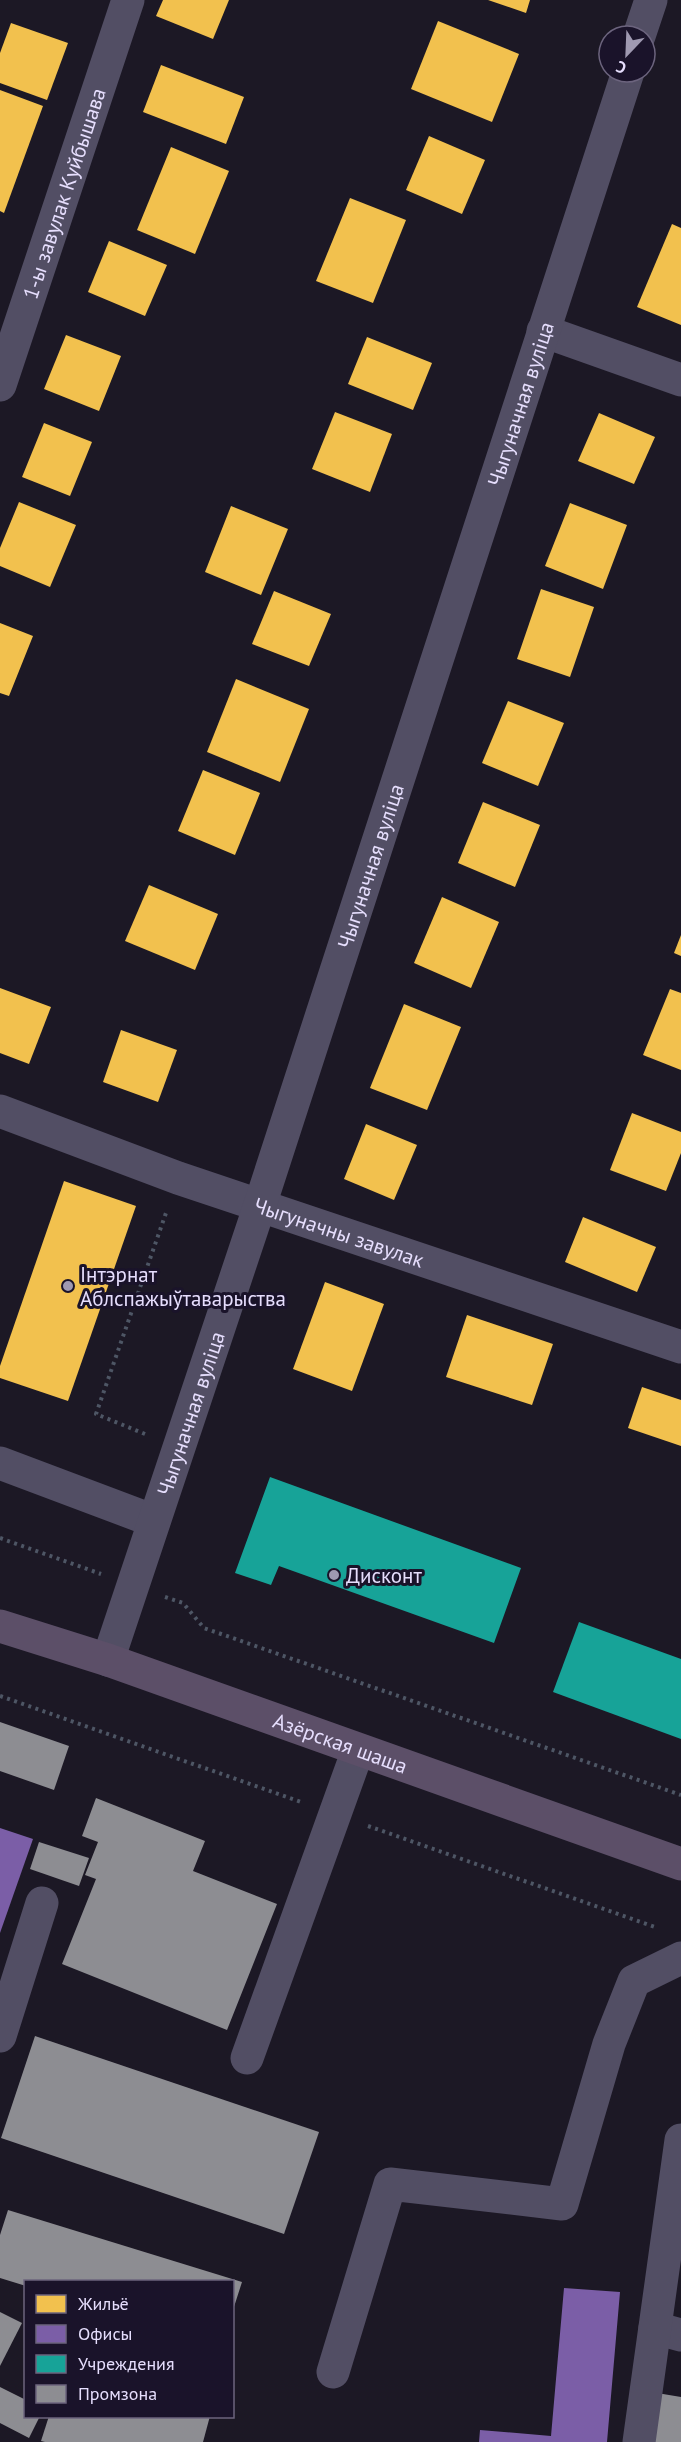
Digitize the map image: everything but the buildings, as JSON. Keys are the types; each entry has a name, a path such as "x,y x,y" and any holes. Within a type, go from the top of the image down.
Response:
{"main road":[{"name":"Азёрская шаша","path":"0,1626 108,1660 681,1864"}],"street":[{"name":"1-ы завулак Куйбышава","path":"0,385 128,0"},
{"path":"643,24 651,0"},
{"name":"Чыгуначная вуліца","path":"108,1660 260,1205 624,84"},
{"path":"543,331 681,380"},
{"name":"Чыгуначны завулак","path":"0,1111 178,1178 679,1340"},
{"path":"0,1463 154,1521"},
{"path":"247,2058 358,1750"},
{"path":"0,2036 42,1903"},
{"path":"333,2372 390,2184 562,2204 609,2044 634,1981 681,1958"},
{"path":"639,2442 668,2332 680,2160"}],"path":[{"path":"178,1178 96,1414 179,1449"},
{"path":"0,1538 183,1603 204,1628 681,1795"}],"place":[{"name":"Інтэрнат Аблспажыўтаварыства","path":"68,1286"},
{"name":"Дисконт","path":"334,1575"}]}
